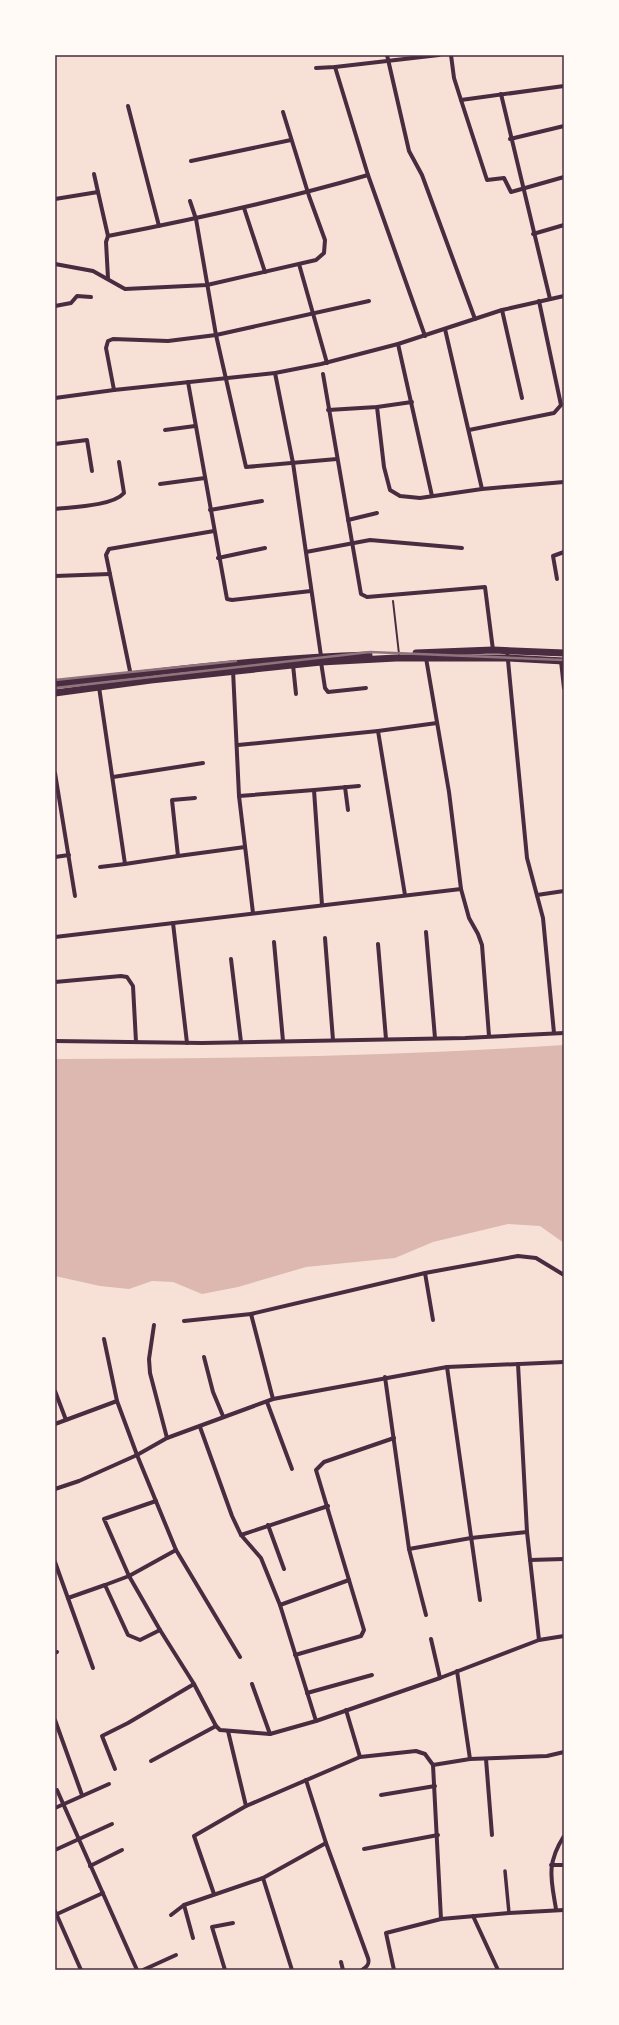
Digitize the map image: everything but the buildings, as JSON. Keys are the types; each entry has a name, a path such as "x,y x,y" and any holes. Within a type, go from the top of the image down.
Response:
{"main road":[{"path":"55,684 321,659 399,654 493,650 564,653"},
{"path":"55,693 232,668 293,665 321,659 508,658 563,661"}],"street":[{"path":"387,55 409,151 422,175 475,319"},
{"path":"316,68 439,55"},
{"path":"451,55 454,78 486,180 489,181 504,178 511,192 564,177"},
{"path":"336,67 368,176 425,336"},
{"path":"461,100 564,86"},
{"path":"501,94 522,189 550,298"},
{"path":"128,106 159,226"},
{"path":"55,264 93,271 108,278 125,289 207,285 316,260 324,253 325,240 308,193 283,112"},
{"path":"510,138 564,126"},
{"path":"191,161 291,140"},
{"path":"94,174 108,236 106,242 108,278"},
{"path":"108,236 244,208 308,193 368,176"},
{"path":"55,199 98,192"},
{"path":"190,201 196,219 216,335 246,467 337,459"},
{"path":"244,208 265,272"},
{"path":"533,234 564,225"},
{"path":"299,264 327,363"},
{"path":"55,306 71,303 77,296 91,297"},
{"path":"55,398 114,390 275,373 327,363 425,336 502,310 564,296"},
{"path":"114,390 106,348 108,341 121,338 168,341 216,335 369,301"},
{"path":"468,430 554,413 561,404 539,301"},
{"path":"502,310 522,398"},
{"path":"445,329 482,489"},
{"path":"398,344 432,496"},
{"path":"275,373 293,463 325,688 328,692 366,688"},
{"path":"323,374 328,410 361,594 366,597 485,587 493,650"},
{"path":"188,382 218,558 227,599 232,600 311,591"},
{"path":"328,410 377,407 412,402"},
{"path":"377,407 384,467 390,490 400,496 420,498 482,489 564,482"},
{"path":"165,430 195,426"},
{"path":"55,444 87,440 92,471"},
{"path":"55,509 107,502 121,498 124,493 119,462"},
{"path":"160,484 205,478"},
{"path":"210,510 262,501"},
{"path":"348,520 377,513"},
{"path":"132,676 106,555 109,549 214,531"},
{"path":"306,552 370,540 462,548"},
{"path":"218,558 265,548"},
{"path":"557,579 553,556 564,552"},
{"path":"55,576 110,574"},
{"path":"507,650 527,858 543,918 554,1033"},
{"path":"426,658 449,792 462,888 468,918 478,934 482,945 489,1036"},
{"path":"563,661 564,688"},
{"path":"293,665 296,694"},
{"path":"232,668 238,745 239,796 253,913"},
{"path":"98,686 125,864"},
{"path":"238,745 378,731 437,723"},
{"path":"378,731 405,895"},
{"path":"113,777 203,763"},
{"path":"55,772 75,896"},
{"path":"239,796 359,786"},
{"path":"345,787 348,810"},
{"path":"314,790 322,905"},
{"path":"178,856 172,800 195,798"},
{"path":"100,867 245,847"},
{"path":"55,857 69,855"},
{"path":"55,937 462,888"},
{"path":"537,895 564,891"},
{"path":"173,922 186,1043"},
{"path":"426,932 435,1038"},
{"path":"325,938 333,1040"},
{"path":"274,942 283,1041"},
{"path":"378,944 386,1039"},
{"path":"231,959 241,1042"},
{"path":"55,982 121,976 127,977 133,986 136,1042"},
{"path":"55,1041 186,1043 435,1038 564,1033"},
{"path":"184,1322 251,1314 425,1273 518,1256 536,1258 564,1274"},
{"path":"425,1273 433,1320"},
{"path":"251,1314 273,1399"},
{"path":"154,1325 149,1359 150,1374 167,1438"},
{"path":"104,1339 117,1401 137,1456 176,1550 240,1656"},
{"path":"204,1357 213,1392 223,1416"},
{"path":"55,1489 79,1481 137,1456 167,1438 200,1427 223,1416 273,1399 385,1377 447,1367 564,1362"},
{"path":"518,1364 527,1532 539,1640"},
{"path":"447,1367 480,1600"},
{"path":"385,1377 409,1549 426,1615"},
{"path":"55,1391 66,1420"},
{"path":"55,1424 117,1401"},
{"path":"267,1402 292,1469"},
{"path":"200,1427 232,1516 241,1534 261,1558 280,1605 316,1721"},
{"path":"295,1655 361,1636 364,1630 316,1470 324,1462 394,1438"},
{"path":"156,1500 104,1519 129,1576 160,1630 194,1684 216,1726 220,1730 270,1734 316,1721 440,1678 539,1640 564,1636"},
{"path":"241,1534 328,1506"},
{"path":"268,1525 284,1570"},
{"path":"409,1549 471,1538 527,1532"},
{"path":"68,1598 129,1576 176,1550"},
{"path":"530,1560 564,1559"},
{"path":"55,1562 93,1668"},
{"path":"280,1605 349,1580"},
{"path":"105,1585 128,1635 140,1640 160,1630"},
{"path":"431,1639 440,1678"},
{"path":"457,1672 470,1759"},
{"path":"307,1693 372,1675"},
{"path":"115,1770 102,1736 128,1723 194,1684"},
{"path":"252,1684 270,1734"},
{"path":"346,1710 360,1757"},
{"path":"55,1720 82,1795"},
{"path":"151,1761 216,1726"},
{"path":"228,1731 246,1806"},
{"path":"214,1894 194,1836 246,1806 360,1757 416,1751 425,1754 433,1765 438,1835 441,1919"},
{"path":"433,1765 470,1759 547,1756 564,1752"},
{"path":"486,1759 492,1835"},
{"path":"306,1780 326,1843 368,1958 369,1962 362,1970"},
{"path":"55,1808 109,1784"},
{"path":"381,1795 435,1786"},
{"path":"57,1790 138,1970"},
{"path":"55,1850 112,1824"},
{"path":"364,1849 438,1835"},
{"path":"556,1910 552,1888 551,1865 552,1857 564,1836"},
{"path":"171,1915 184,1905 263,1878 326,1843"},
{"path":"90,1866 122,1850"},
{"path":"551,1865 564,1865"},
{"path":"505,1871 509,1912"},
{"path":"263,1878 292,1970"},
{"path":"81,1970 56,1914 103,1892"},
{"path":"184,1905 193,1938"},
{"path":"394,1970 385,1933 441,1919 509,1912 564,1910"},
{"path":"473,1916 498,1970"},
{"path":"225,1970 212,1927 233,1923"},
{"path":"143,1970 176,1955"},
{"path":"341,1962 343,1970"}],"lane":[{"path":"394,601 399,654"}],"shaded area":[{"path":"564,1045 564,1243 540,1226 508,1224 433,1242 395,1258 306,1267 238,1287 202,1294 173,1282 152,1281 129,1289 100,1286 55,1276 55,1059 310,1056 437,1052"}],"railway":[{"path":"55,688 370,652 564,660"},
{"path":"55,680 236,661"}]}
